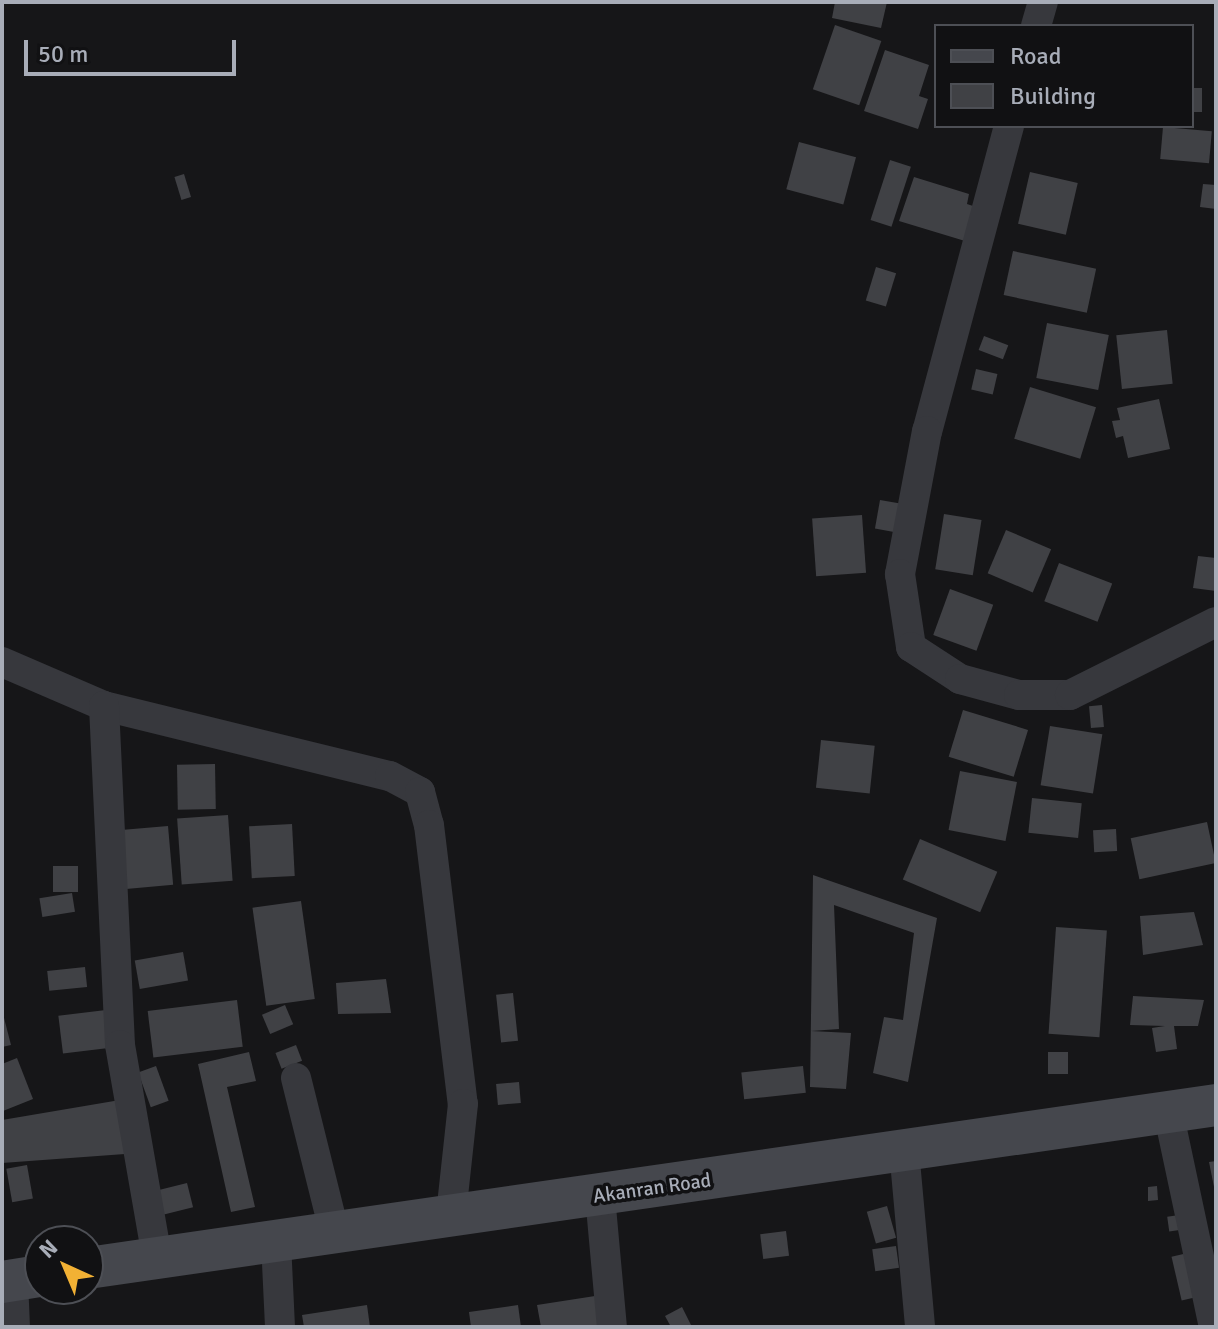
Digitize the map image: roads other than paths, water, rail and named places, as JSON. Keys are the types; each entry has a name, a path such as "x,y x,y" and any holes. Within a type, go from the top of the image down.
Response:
{"main road":[{"name":"Akanran Road","path":"104,1265 1216,1105"}],"street":[{"path":"1037,24 1043,2"},
{"path":"1008,128 927,431 902,560 900,574 911,647 960,679 1019,695 1070,695 1216,622"},
{"path":"2,662 104,706 390,776 420,792 429,825 463,1104 451,1214"},
{"path":"104,706 120,1045 157,1257"},
{"path":"296,1078 334,1230"},
{"path":"1168,1111 1214,1327"},
{"path":"904,1150 920,1327"},
{"path":"600,1196 612,1327"},
{"path":"276,1242 280,1327"},
{"path":"15,1327 18,1279"}]}
